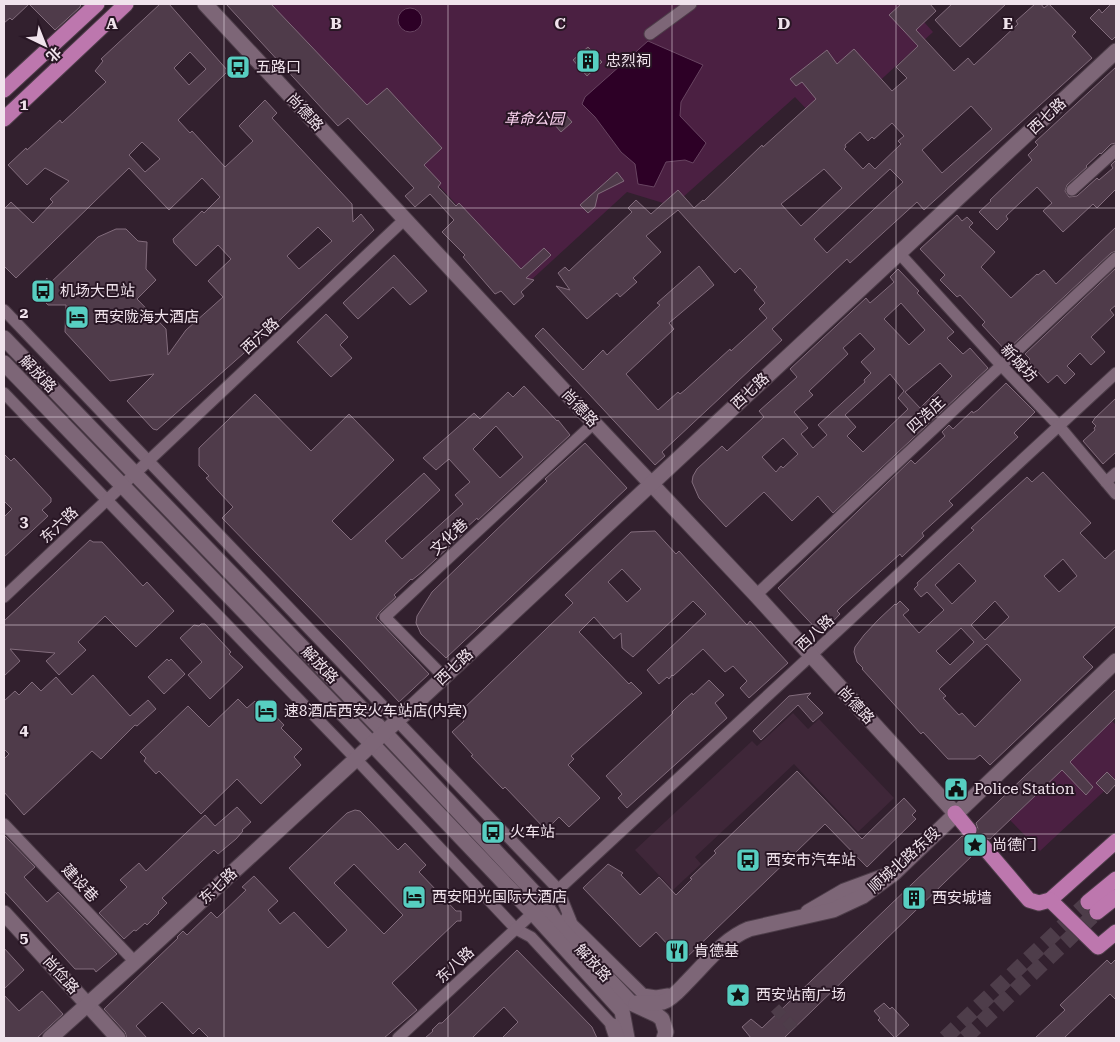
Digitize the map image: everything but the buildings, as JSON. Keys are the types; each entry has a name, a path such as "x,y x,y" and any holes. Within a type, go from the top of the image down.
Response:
{"main road":[{"path":"4,90 97,4"},
{"path":"4,118 126,4"},
{"path":"955,813 969,830"},
{"path":"983,846 1032,902 1039,904 1050,900 1116,841"},
{"path":"1116,879 1092,907 1116,896"},
{"path":"1050,900 1098,947 1116,932"}],"street":[{"name":"尚德路","path":"205,4 756,595 955,813"},
{"path":"650,34 691,4"},
{"name":"西七路","path":"384,732 1116,51"},
{"path":"1072,190 1116,150"},
{"name":"西六路","path":"135,474 405,220"},
{"name":"新城坊","path":"900,253 1000,365 1059,426 1116,494"},
{"name":"四浩庄","path":"756,595 1116,258"},
{"path":"4,310 558,889 571,921"},
{"name":"解放路","path":"4,338 384,732 544,903 561,928 645,1004 664,1025 664,1038"},
{"name":"解放路","path":"4,363 533,913 622,1012 627,1038"},
{"name":"西八路","path":"533,913 812,657 1116,372"},
{"path":"4,393 356,759 516,929 531,937 615,1032"},
{"name":"文化巷","path":"444,677 385,617 594,423"},
{"path":"1106,482 1116,472"},
{"name":"东六路","path":"4,597 135,474"},
{"name":"顺城北路东段","path":"645,1004 665,1001 680,989 726,942 739,933 749,929 833,910 863,896 893,874 1116,661"},
{"name":"东七路","path":"50,1038 384,732"},
{"name":"建设巷","path":"4,824 135,962"},
{"path":"544,903 571,921 645,1004"},
{"name":"尚俭路","path":"4,913 118,1038"},
{"path":"531,937 533,913"},
{"name":"东八路","path":"398,1038 533,913"}],"shaded area":[{"path":"410,8 418,12 422,20 418,28 410,32 402,28 398,20 402,12"},
{"path":"648,41 703,65 681,102 680,116 706,143 693,163 685,160 666,162 654,187 638,184 635,164 621,152 595,117 582,104 585,97"},
{"path":"793,713 808,729 819,719 894,798 858,832 794,764 695,857 701,864 673,890 635,850 752,741 757,746"}],"green space":[{"name":"革命公园","path":"269,4 908,4 933,32 826,130 795,97 673,206 627,192 529,282"},
{"path":"1112,721 1116,725 1116,780 1040,851 1010,820"}],"tunnel":[{"path":"969,830 983,846"},
{"path":"945,1038 1088,902"},
{"path":"965,1038 1097,912"},
{"path":"775,1008 794,1029"}],"place":[{"name":"忠烈祠","path":"588,61"},
{"name":"五路口","path":"238,67"},
{"name":"机场大巴站","path":"43,291"},
{"name":"西安陇海大酒店","path":"77,317"},
{"name":"速8酒店西安火车站店(内宾)","path":"266,711"},
{"name":"Police Station","path":"956,789"},
{"name":"火车站","path":"493,832"},
{"name":"尚德门","path":"975,845"},
{"name":"西安市汽车站","path":"748,860"},
{"name":"西安阳光国际大酒店","path":"414,897"},
{"name":"西安城墙","path":"914,898"},
{"name":"肯德基","path":"677,951"},
{"name":"西安站南广场","path":"738,995"}]}
